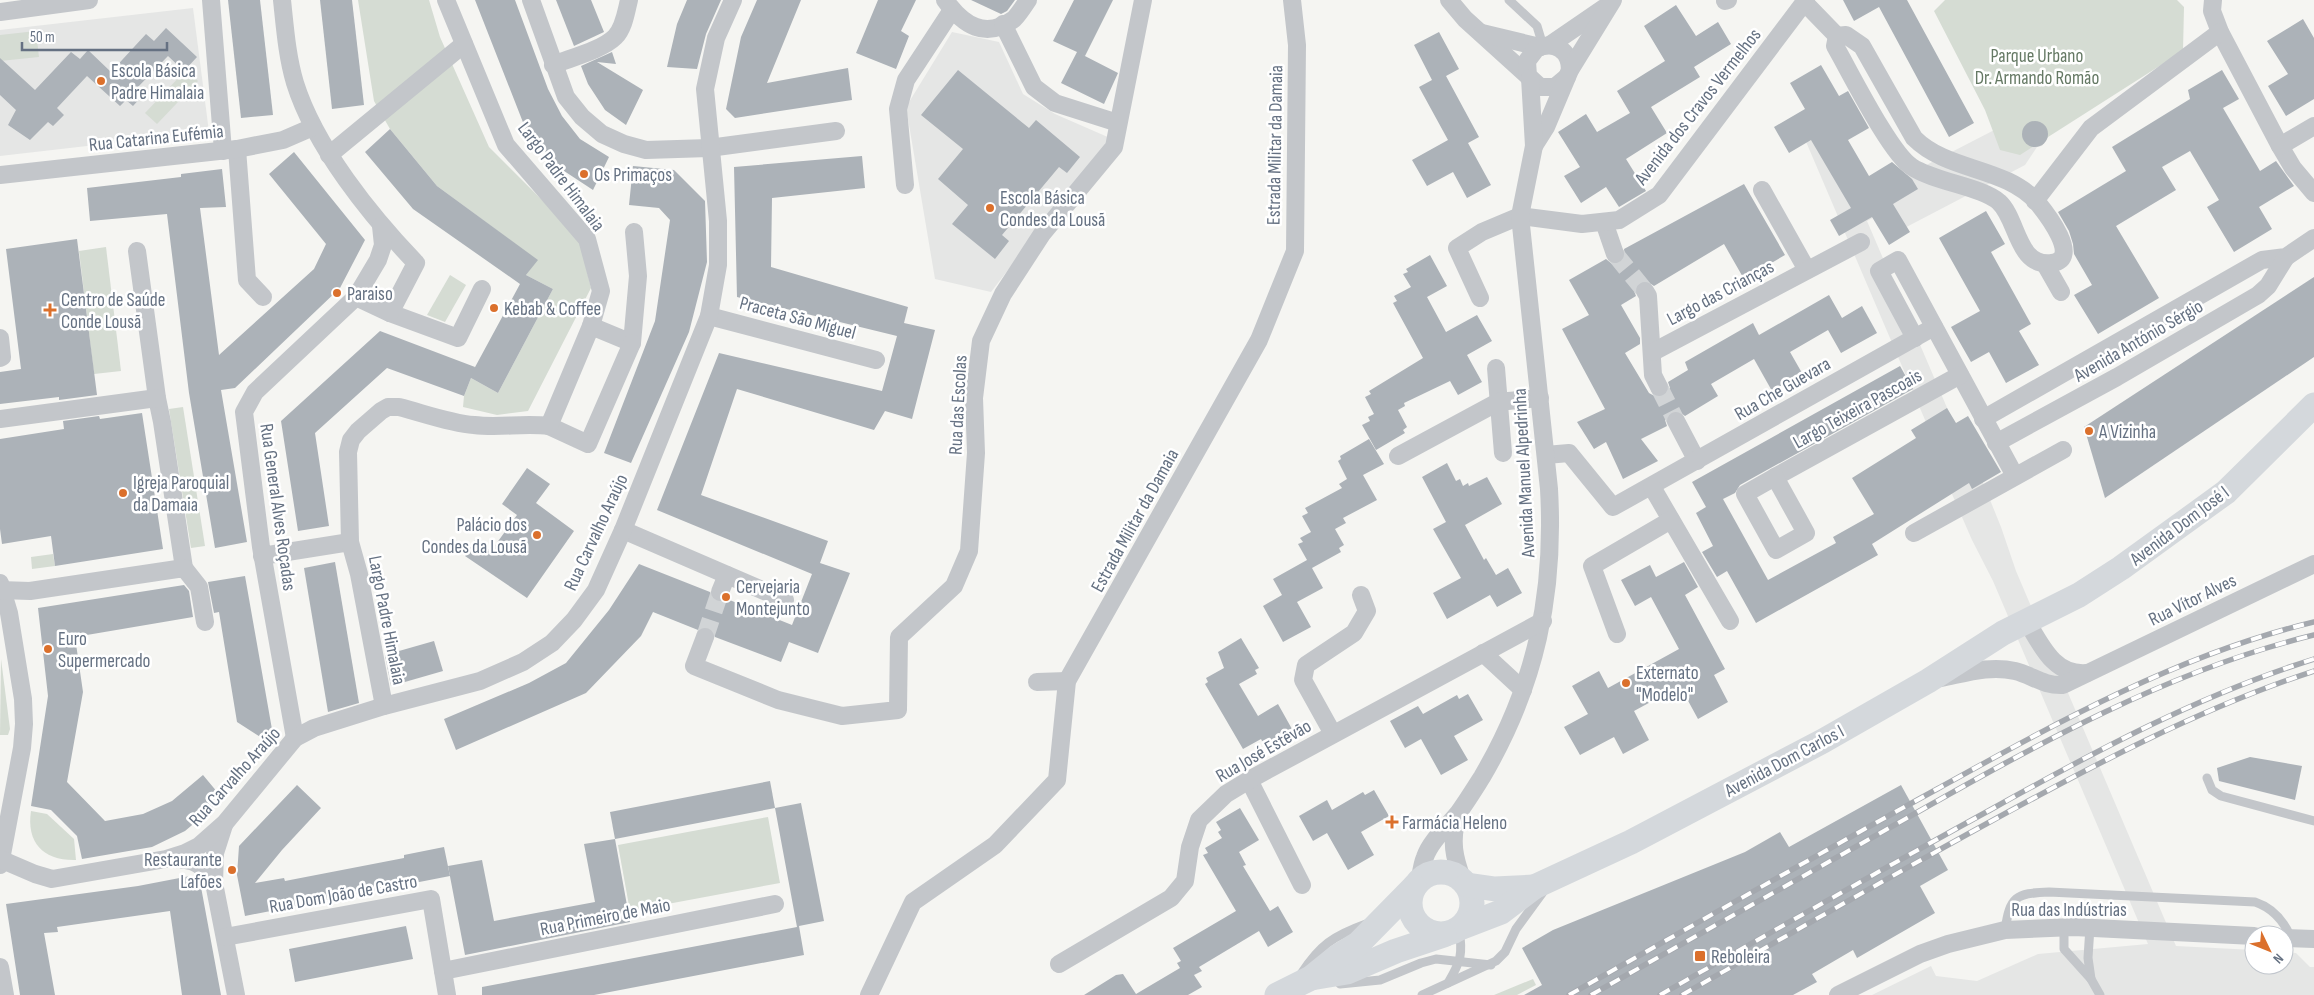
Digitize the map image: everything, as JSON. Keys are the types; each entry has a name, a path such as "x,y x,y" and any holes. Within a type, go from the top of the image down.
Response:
{"street":[{"path":"0,12 89,0"},
{"path":"211,0 247,280 263,297"},
{"path":"282,0 288,58 295,84 313,127 329,155 381,226 416,263 390,313"},
{"name":"Largo Padre Himalaia","path":"446,0 506,145 587,240 601,291 591,326 548,426"},
{"path":"531,0 566,97 582,117 602,134 624,144 646,150 709,148 836,131"},
{"path":"553,65 602,46 615,37 623,24 629,0"},
{"name":"Rua Carvalho Araújo","path":"0,861 52,879 166,859 185,853 199,846 225,823 295,738 314,728 384,706 480,681 523,662 552,643 574,620 596,590 623,530 709,316 718,265 718,221 709,148 705,89 716,38 733,0"},
{"path":"905,185 898,109 906,80 948,5 957,16 973,27 993,28 1015,18 1028,0"},
{"name":"Rua das Escolas","path":"704,637 694,666 778,700 842,716 898,710 899,637 954,586 969,550 976,453 974,398 981,341 1003,294 1042,234 1114,147 1143,0"},
{"name":"Estrada Militar da Damaia","path":"869,995 913,902 995,845 1057,780 1067,681 1259,340 1295,251 1297,45 1292,0"},
{"path":"1449,0 1465,19 1482,32 1540,87 1555,87 1569,74 1568,56 1557,47 1544,46 1482,32"},
{"path":"2213,0 2212,11 2220,32 2280,146 2293,168 2314,193"},
{"name":"Avenida Manuel Alpedrinha","path":"1417,883 1429,849 1460,811 1496,752 1523,690 1543,621 1551,554 1546,455 1520,216 1534,146 1527,61 1530,54 1612,2"},
{"name":"Avenida Manuel Alpedrinha","path":"1534,146 1546,127 1569,74 1612,2"},
{"path":"1800,3 1837,36 1846,36 1862,46 1914,138 1923,148 1945,159 2010,182 2036,201 2050,219 2065,248 2064,255 2055,263 2045,264 2036,261 2025,252 2002,204 1993,197 1936,179 1910,166 1896,151 1835,46 1837,36"},
{"name":"Avenida dos Cravos Vermelhos","path":"1520,216 1582,224 1619,220 1659,195 1800,3"},
{"path":"1003,24 1034,87 1055,103 1118,123"},
{"path":"2036,201 2091,128 2220,32"},
{"path":"329,155 464,44"},
{"path":"2280,146 2314,126"},
{"name":"Rua Catarina Eufémia","path":"0,175 230,150 282,140 313,127"},
{"name":"Largo das Crianças","path":"1762,190 1807,270"},
{"path":"1480,298 1457,248 1482,232 1520,216"},
{"path":"1604,222 1615,254"},
{"name":"Rua General Alves Roçadas","path":"295,738 262,556 244,412 255,392 356,297 378,260 382,245 381,226"},
{"name":"Largo Padre Himalaia","path":"384,706 359,574 350,542 348,452 351,440 358,431 381,411 388,407 398,407 472,425 494,427 531,424 548,426 588,444 632,344 638,276 634,232"},
{"name":"Avenida António Sérgio","path":"1996,443 2117,377 2258,295 2268,286 2286,257 2314,238"},
{"name":"Largo das Crianças","path":"1653,352 1861,242"},
{"path":"138,251 157,398 184,568 199,587 205,622"},
{"name":"Avenida António Sérgio","path":"1983,420 2262,260 2286,257"},
{"path":"1914,338 1879,271 1898,260 2015,476"},
{"path":"2045,264 2061,292"},
{"path":"356,297 390,313 458,338 482,289"},
{"path":"1645,291 1648,296 1653,375 1659,387"},
{"name":"Praceta São Miguel","path":"709,316 876,360"},
{"path":"591,326 632,344"},
{"name":"Rua Che Guevara","path":"1546,455 1569,453 1613,507 1652,487 1934,327"},
{"path":"0,338 2,357 0,358"},
{"path":"1496,368 1503,453"},
{"name":"Largo Teixeira Pascoais","path":"1775,477 1960,375"},
{"path":"0,419 157,398"},
{"path":"1398,456 1498,402 1540,398"},
{"name":"Avenida Dom José I","path":"2026,620 2079,595 2121,568 2226,492 2314,405"},
{"path":"1676,421 1697,461"},
{"path":"1914,533 2063,450"},
{"path":"1652,487 1730,621"},
{"path":"1618,634 1592,566 1671,520"},
{"path":"623,530 786,600"},
{"name":"Largo Padre Himalaia","path":"262,556 350,542"},
{"name":"Rua Vítor Alves","path":"1928,681 1993,668 2016,671 2052,686 2063,685 2314,564"},
{"path":"0,861 22,748 24,724 23,699 11,622 1,588 30,591 184,568"},
{"path":"720,592 727,575"},
{"path":"1334,734 1303,680 1306,665 1354,633 1367,611 1362,595"},
{"path":"2026,620 2042,647 2058,666 2076,674 2090,672"},
{"name":"Avenida Dom Carlos I","path":"1294,987 1348,972 1396,951 1501,912 1544,882 1631,842 1823,741 1928,681 2026,620"},
{"name":"Rua José Estêvão","path":"1059,964 1171,898 1185,881 1190,847 1199,820 1226,794 1248,780 1543,621"},
{"path":"1483,653 1523,690"},
{"path":"1037,682 1067,681"},
{"path":"1248,780 1302,885"},
{"name":"Avenida Manuel Alpedrinha","path":"1460,811 1453,836 1453,849 1455,860 1465,883"},
{"path":"225,823 215,853 214,883 236,995"},
{"path":"166,859 185,859 196,863 206,869 214,883"},
{"path":"1294,987 1358,944 1382,918 1401,902 1417,883 1428,874 1447,872 1465,883 1471,893 1471,911 1455,930 1425,930 1417,924 1409,906 1417,883"},
{"name":"Avenida Dom Carlos I","path":"1465,883 1495,889 1544,882"},
{"name":"Rua Dom João de Castro","path":"225,937 431,899 447,995"},
{"name":"Rua Primeiro de Maio","path":"443,971 775,904"},
{"name":"Rua das Indústrias","path":"1838,995 1920,954 1948,944 2005,930 2090,927 2244,935"},
{"path":"2294,938 2314,939"},
{"path":"0,967 5,995"}],"lane":[{"path":"1509,0 1537,26 1544,46"},
{"path":"2207,778 2212,790 2221,796 2314,821"},
{"path":"1422,995 1491,964 1505,952 1516,929 1544,882"},
{"path":"2005,930 2010,906 2020,895 2030,892 2255,902 2268,906 2285,925"},
{"path":"2064,927 2064,949 2091,979 2100,995"},
{"path":"2090,927 2088,958 2091,979"},
{"path":"1448,984 1461,961 1462,948 1455,930"},
{"path":"1294,987 1370,982 1436,960 1491,964"}],"shaded area":[{"name":"Escola Básica Padre Himalaia","path":"193,8 209,132 0,156 0,30"},
{"name":"Escola Básica Condes da Lousã","path":"952,32 999,42 1023,94 1055,114 1110,138 991,292 935,279 906,107"},
{"path":"1798,123 1874,192 2004,125 2048,137 2042,146 2037,147 2025,165 1895,233 1884,212 1867,221 1969,459 1973,458 2001,527 2016,571 2176,946 2244,949 2244,975 2294,975 2294,953 2296,953 2310,967 2314,967 2314,995 1872,995 1931,966 1936,976 1977,981 2038,954 2148,944 1993,581 1972,540 1942,471 1946,469"}],"green space":[{"path":"358,0 429,0 440,37 489,147 550,208 580,243 591,288 528,411 497,415 463,407 464,396 471,378 498,393 553,289 526,275 537,260 437,186 390,129 374,101"},
{"name":"Parque Urbano Dr. Armando Romão","path":"1945,0 2177,0 2184,7 2183,51 2020,155 2000,150 1985,110 1934,11"},
{"path":"36,31 39,57 0,61 0,35"},
{"path":"186,70 198,81 157,124 145,113"},
{"path":"106,247 121,371 94,374 79,251"},
{"path":"450,275 466,285 445,322 427,315"},
{"path":"183,407 205,546 191,548 169,409"},
{"path":"53,554 55,566 32,569 31,557"},
{"path":"1,659 10,729 8,735 0,735"},
{"path":"31,811 47,814 74,839 76,860 55,857 40,848 31,832"},
{"path":"768,817 780,883 630,911 618,845"},
{"path":"1533,979 1536,985 1517,995 1494,995"}],"building":[{"path":"228,0 260,0 273,115 241,118"},
{"path":"320,0 352,0 364,105 332,109"},
{"path":"475,0 515,0 548,89 562,116 580,139 609,157 593,190 558,167 526,130"},
{"path":"556,0 591,0 604,32 574,46"},
{"path":"687,0 721,0 706,34 697,69 667,67 677,24"},
{"path":"757,0 801,0 767,83 848,68 852,100 735,118 726,109 741,37"},
{"path":"878,0 916,0 901,31 909,36 896,69 856,53"},
{"path":"971,0 1015,0 1007,11 1001,14"},
{"path":"1074,0 1113,0 1085,56 1081,54 1118,73 1104,104 1061,83 1077,52 1053,41"},
{"path":"1843,0 1907,0 1974,123 1949,137 1879,7 1854,21"},
{"path":"1676,5 1696,36 1718,22 1731,44 1694,67 1700,77 1651,107 1667,133 1626,159 1646,191 1619,207 1606,187 1581,203 1564,176 1580,167 1558,132 1586,114 1597,132 1630,113 1617,91 1665,61 1644,26"},
{"path":"2303,19 2314,38 2314,99 2286,116 2268,86 2288,74 2267,41"},
{"path":"166,28 197,57 184,71 168,56 136,89 143,95 133,106 126,100 120,106 87,76 57,108 64,115 53,126 48,122 30,140 8,125 16,110 0,95 0,58 35,90 71,52 80,59 88,50 111,72 146,34 154,41"},
{"path":"1439,32 1459,69 1446,76 1479,137 1468,143 1491,185 1467,198 1453,172 1427,186 1412,160 1448,140 1419,87 1432,80 1414,45"},
{"path":"612,52 616,64 597,62 643,90 626,125 605,110 588,84 581,66"},
{"path":"1821,65 1839,96 1848,91 1869,128 1848,140 1869,176 1892,162 1912,179 1918,189 1893,204 1910,232 1889,245 1872,217 1839,236 1830,220 1851,208 1811,140 1789,153 1774,127 1805,109 1790,83"},
{"path":"958,70 1029,128 1036,120 1080,157 1067,173 1059,167 1002,235 1009,241 995,259 952,224 968,205 938,179 963,149 921,115"},
{"path":"2222,70 2239,99 2223,108 2260,171 2276,161 2294,186 2259,207 2272,229 2234,252 2207,207 2219,200 2190,151 2162,167 2176,190 2116,226 2159,298 2098,334 2074,295 2092,285 2074,254 2069,231 2058,212 2126,171 2112,147 2190,99 2188,90"},
{"path":"2035,121 2044,125 2048,134 2044,143 2035,147 2026,143 2022,134 2026,125"},
{"path":"390,129 437,186 538,260 526,275 553,289 498,393 471,378 464,396 387,368 315,433 329,526 298,531 281,421 380,331 475,367 474,369 520,284 413,209 365,152"},
{"path":"294,152 365,240 340,288 235,388 221,390 247,542 215,548 189,393 167,214 90,221 87,188 181,177 181,174 222,169 226,207 200,208 219,355 314,269 326,244 269,174"},
{"path":"862,156 865,188 772,198 771,267 908,307 904,323 935,330 912,419 885,411 874,430 737,389 701,495 828,541 820,563 850,573 818,653 789,642 781,662 715,637 709,627 703,627 698,630 653,612 641,636 586,693 456,750 444,719 529,683 566,663 609,610 639,564 710,592 711,598 716,602 722,602 727,599 792,625 812,574 657,510 719,353 882,391 897,336 737,297 734,167"},
{"path":"633,166 674,170 705,201 707,262 689,332 631,463 604,453 655,321 670,220 659,208 629,205"},
{"path":"1744,184 1785,255 1744,279 1724,244 1654,286 1645,280 1639,282 1634,291 1636,296 1621,305 1640,338 1640,344 1625,353 1649,393 1658,398 1664,396 1670,388 1668,382 1688,370 1685,362 1753,323 1759,335 1829,295 1842,318 1862,306 1877,333 1841,353 1828,330 1790,352 1802,373 1772,391 1754,359 1711,384 1718,396 1685,416 1677,410 1671,412 1665,420 1667,426 1641,439 1658,461 1623,479 1606,442 1594,449 1577,422 1605,409 1562,329 1589,315 1569,280 1606,259 1612,264 1619,264 1625,256 1624,249"},
{"path":"1986,211 2005,244 1991,252 2031,324 2019,331 2039,365 2006,383 1989,352 1971,362 1951,327 1980,311 1939,238"},
{"name":"Centro de Saúde Conde Lousã","path":"77,239 97,395 59,400 59,397 0,404 0,372 21,369 6,249"},
{"path":"1430,255 1447,286 1427,297 1446,332 1477,315 1492,341 1467,355 1482,382 1458,395 1450,381 1404,403 1405,406 1398,410 1407,427 1403,430 1405,433 1376,450 1362,425 1370,421 1368,417 1374,414 1365,397 1371,394 1369,391 1423,358 1393,303 1397,301 1394,296 1411,287 1403,274 1408,272 1406,269"},
{"path":"2314,277 2314,357 2105,498 2084,427"},
{"path":"1900,366 1913,389 1740,485 1735,493 1723,499 1768,580 1836,543 1833,537 1874,514 1852,478 1916,438 1911,430 1947,408 1956,423 1968,416 2001,472 1972,489 1969,483 1872,544 1878,555 1756,623 1727,571 1717,577 1702,552 1713,546 1696,513 1706,507 1692,482"},
{"path":"142,413 163,549 55,566 51,536 2,544 0,529 0,439 64,429 63,421 99,416 100,419"},
{"path":"1369,439 1384,464 1363,475 1377,500 1343,518 1346,523 1335,529 1344,545 1339,548 1341,552 1312,568 1323,588 1297,602 1311,627 1283,642 1263,606 1282,595 1273,579 1307,560 1298,544 1303,542 1300,538 1311,532 1302,516 1308,513 1305,508 1342,488 1339,484 1347,479 1338,461 1341,459 1340,456"},
{"path":"1447,463 1456,481 1460,479 1463,486 1468,483 1469,486 1487,477 1502,504 1465,525 1484,560 1486,558 1496,575 1508,568 1522,593 1497,607 1490,595 1447,619 1433,593 1461,578 1433,529 1446,522 1422,477"},
{"name":"Palácio dos Condes da Lousã","path":"527,468 550,484 536,503 574,531 527,598 465,556 475,540 491,551 517,515 502,504"},
{"path":"335,562 359,703 328,712 304,568"},
{"path":"1684,562 1698,587 1685,595 1725,669 1714,675 1728,702 1698,719 1680,686 1634,711 1649,740 1623,754 1614,737 1580,755 1564,727 1588,714 1572,686 1599,671 1608,688 1679,649 1651,597 1635,606 1621,580 1650,565 1656,577"},
{"path":"245,576 273,735 262,738 237,722 219,612 214,613 208,582"},
{"path":"184,585 189,591 193,617 75,637 83,692 67,782 105,821 143,814 172,801 203,775 223,799 185,831 152,847 82,859 77,836 51,810 31,806 48,696 38,608"},
{"path":"1241,638 1259,668 1255,670 1257,674 1239,684 1258,716 1278,704 1297,738 1274,751 1272,748 1267,750 1261,739 1243,749 1205,684 1208,682 1206,678 1224,668 1218,652"},
{"path":"434,641 443,671 391,686 385,655"},
{"path":"1468,694 1483,720 1454,736 1468,760 1441,775 1421,739 1405,748 1390,721 1418,706 1423,714 1457,695 1459,699"},
{"path":"2250,757 2302,766 2295,800 2219,781 2217,768"},
{"path":"770,781 775,808 615,839 610,812"},
{"path":"297,785 321,808 282,850 255,883 284,878 285,881 404,858 404,855 444,847 450,876 245,916 237,875 239,846"},
{"path":"1901,785 1948,870 1920,886 1935,913 1857,958 1853,950 1812,974 1817,982 1793,995 1524,995 1542,985 1522,948 1553,930 1745,852 1780,832 1789,847"},
{"path":"1374,790 1389,816 1361,832 1374,855 1348,870 1327,833 1313,841 1299,816 1327,800 1332,810 1363,792 1365,795"},
{"path":"801,803 824,921 799,926 804,955 594,995 482,995 482,987 797,927 775,808"},
{"path":"1240,808 1259,840 1239,852 1246,865 1243,866 1270,911 1278,906 1293,932 1268,947 1259,931 1199,967 1202,971 1194,975 1202,987 1188,995 1084,995 1116,975 1123,974 1136,994 1180,968 1177,963 1181,961 1173,948 1236,911 1203,855 1208,853 1205,848 1222,838 1218,832 1221,830 1216,822"},
{"path":"615,839 630,922 465,955 448,866 482,860 494,921 595,902 584,844"},
{"path":"190,876 201,887 221,995 182,995 170,911 57,927 58,932 44,933 55,995 20,995 6,904 138,886"},
{"path":"406,926 413,959 295,982 289,949"}],"tunnel":[{"path":"1615,254 1645,291"},
{"path":"1659,387 1676,421"},
{"path":"705,637 720,592"}],"railway":[{"path":"1569,995 2075,715 2121,692 2216,652 2314,622"},
{"path":"1591,995 1956,791 2104,712 2207,668 2260,650 2314,635"},
{"path":"1660,995 1948,833 2108,746 2188,707 2271,673 2314,659"},
{"path":"1682,995 1948,845 2106,760 2229,703 2314,671"}],"place":[{"name":"Escola Básica Padre Himalaia","path":"101,81"},
{"name":"Os Primaços","path":"584,174"},
{"name":"Escola Básica Condes da Lousã","path":"990,208"},
{"name":"Paraiso","path":"337,293"},
{"name":"Kebab & Coffee","path":"494,308"},
{"name":"Centro de Saúde Conde Lousã","path":"50,310"},
{"name":"A Vizinha","path":"2089,431"},
{"name":"Igreja Paroquial da Damaia","path":"123,493"},
{"name":"Palácio dos Condes da Lousã","path":"537,535"},
{"name":"Cervejaria Montejunto","path":"726,597"},
{"name":"Euro Supermercado","path":"48,649"},
{"name":"Externato \"Modelo\"","path":"1626,683"},
{"name":"Farmácia Heleno","path":"1392,822"},
{"name":"Restaurante Lafões","path":"232,870"},
{"name":"Reboleira","path":"1700,956"}]}
